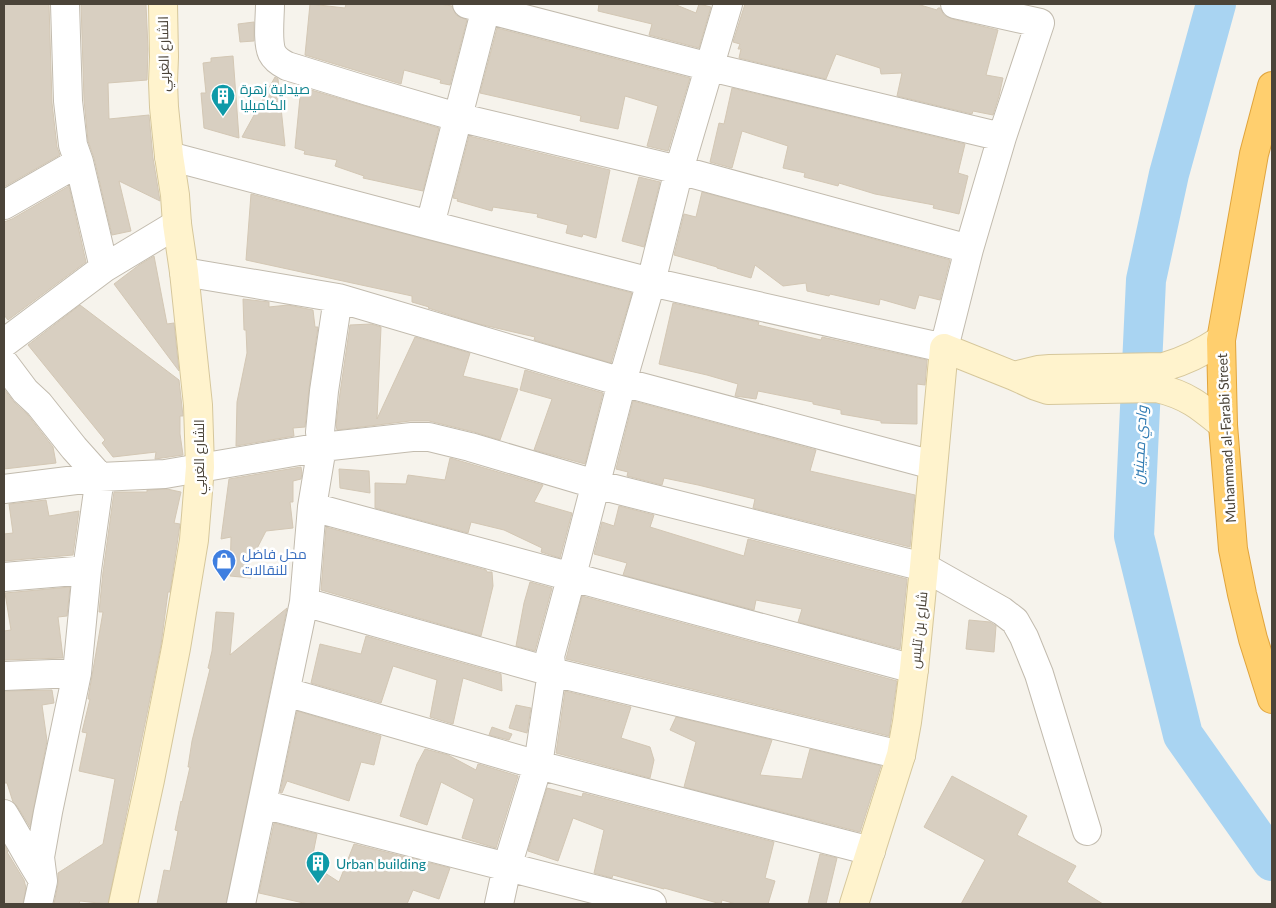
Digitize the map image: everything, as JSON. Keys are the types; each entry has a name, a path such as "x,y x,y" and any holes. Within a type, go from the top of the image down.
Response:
{"highway":[{"name":"Muhammad al-Farabi Street","path":"1272,86 1254,154 1221,340 1223,426 1233,549 1253,639 1272,699"}],"street":[{"path":"65,4 68,101 73,145 79,162 104,268"},
{"name":"الشارع الغربي","path":"123,904 176,648 194,540 200,467 198,406 184,272 169,156 163,82 163,4"},
{"path":"270,4 270,44 272,54 279,62 287,66 457,116 679,170 969,249"},
{"path":"499,904 507,867 538,765 552,672 550,656 622,382 651,282 679,170 728,4"},
{"path":"944,348 969,249 1002,137 1042,13 955,4"},
{"path":"430,225 457,116 480,6 710,68 1002,137"},
{"path":"169,156 651,282 944,348 1036,386 1049,379 1161,377 1177,363 1205,351 1221,340"},
{"path":"4,205 79,162"},
{"path":"4,343 104,268 177,224"},
{"path":"184,272 338,298 622,382 933,465"},
{"path":"244,904 262,804 304,602 312,507 322,447 320,432 324,391 338,298"},
{"name":"شارع بن تليس","path":"854,904 901,755 909,714 944,348"},
{"path":"4,363 25,391 39,404 100,477 87,570 78,673 40,857 41,893"},
{"path":"1161,377 1173,392 1202,408 1223,426"},
{"path":"4,489 100,477 165,474 322,447 429,437 470,447 595,484 924,568 1002,611 1020,629 1039,674 1086,831"},
{"path":"312,507 914,669"},
{"path":"4,577 87,570"},
{"path":"304,602 552,672 901,755"},
{"path":"4,676 78,673"},
{"path":"286,692 538,765 871,851"},
{"path":"262,804 652,904"},
{"path":"4,814 29,858 41,893"}],"building":[{"path":"4,4 49,4 52,103 57,147 60,155 4,187"},
{"path":"81,4 146,4 147,80 108,83 109,119 149,115 160,201 119,181 131,231 112,235 94,158 88,141 84,100"},
{"path":"310,4 345,8 346,4 440,4 452,6 456,15 467,20 450,85 440,83 441,80 404,70 401,84 305,55"},
{"path":"599,4 674,4 696,13 699,4 711,7 699,48 649,35 652,24 598,11"},
{"path":"745,4 917,4 937,10 940,8 944,15 952,19 998,30 986,75 1003,78 993,115 973,111 972,114 897,96 902,73 881,74 880,68 836,54 826,79 739,58 741,49 738,49 740,44 733,42"},
{"path":"254,22 254,41 240,42 238,24"},
{"path":"497,28 690,78 668,151 647,146 658,106 625,96 618,129 580,121 581,116 480,93"},
{"path":"233,56 239,138 204,128 201,93 206,93 203,63 211,62 211,58"},
{"path":"275,77 278,79 285,146 242,137"},
{"path":"301,87 439,128 423,191 363,178 364,176 335,166 337,160 304,154 305,151 295,148"},
{"path":"732,88 965,144 958,173 968,176 959,214 933,208 934,205 875,194 839,183 838,186 804,177 805,173 783,168 788,146 742,131 732,168 710,162 719,123 724,124"},
{"path":"469,136 610,170 596,238 583,234 582,237 566,233 568,225 537,217 538,214 493,207 492,211 457,201 458,199 453,198"},
{"path":"639,177 660,182 644,247 622,241"},
{"path":"69,186 86,262 8,320 4,315 4,222"},
{"path":"702,192 950,260 940,300 919,295 915,309 880,299 879,305 807,291 806,283 783,286 755,265 751,278 674,255 684,214 696,217"},
{"path":"251,194 632,293 611,363 534,340 535,337 479,324 428,308 412,302 412,296 246,260"},
{"path":"154,256 167,324 174,323 179,371 114,284"},
{"path":"243,299 269,302 269,307 288,305 313,310 315,327 318,327 305,427 293,428 294,436 236,446 237,402 247,353"},
{"path":"673,303 759,322 758,325 821,340 822,337 927,360 925,385 917,384 917,424 881,423 881,421 841,414 841,410 813,404 813,402 758,391 756,399 735,396 738,384 659,364"},
{"path":"80,305 179,380 183,416 180,416 180,434 183,455 155,459 156,452 113,457 102,443 105,440 28,345"},
{"path":"371,324 381,327 377,419 415,337 470,353 463,376 518,389 500,440 429,421 410,421 337,430 336,425 350,325"},
{"path":"525,370 603,393 585,464 534,450 552,399 520,390"},
{"path":"4,389 28,415 53,447 56,463 4,469"},
{"path":"633,401 816,450 810,471 915,495 910,547 753,508 755,499 664,478 662,485 627,476 628,472 616,469"},
{"path":"450,458 543,485 534,502 572,513 560,558 541,552 542,548 504,530 471,522 468,533 375,508 375,483 406,484 408,475 445,480"},
{"path":"301,467 301,479 293,481 293,502 290,502 293,528 266,531 248,566 251,578 230,576 231,537 221,539 229,479"},
{"path":"339,469 369,471 370,493 340,488"},
{"path":"167,489 181,492 174,523 180,524 161,645 108,904 80,901 79,904 54,904 58,873 103,844 115,779 79,771 87,733 82,732 90,699 88,699 103,612 99,612 114,492 147,492 147,490"},
{"path":"46,500 49,516 79,511 73,555 4,561 4,534 13,533 9,504"},
{"path":"619,506 654,515 650,527 744,556 748,539 907,579 900,649 798,622 802,609 756,600 754,610 623,575 627,563 594,554 602,522 614,526"},
{"path":"326,527 492,572 493,586 481,636 321,590"},
{"path":"530,582 552,588 535,651 516,646"},
{"path":"70,587 67,616 58,617 63,658 4,660 4,631 11,630 5,593"},
{"path":"582,596 897,681 889,736 566,659"},
{"path":"287,608 226,904 157,904 164,870 170,871 178,831 175,830 190,767 188,767 192,741 210,669 208,668 212,651 216,612 234,613 230,655"},
{"path":"969,620 990,622 996,626 994,652 966,649"},
{"path":"366,636 501,674 502,691 463,678 453,724 430,717 437,680 393,666 381,703 311,683 320,644 361,654"},
{"path":"52,690 54,703 42,705 47,741 30,827 13,802 7,783 4,783 4,691"},
{"path":"565,691 631,707 621,738 650,747 654,760 650,778 556,753"},
{"path":"516,705 531,708 527,733 509,728"},
{"path":"297,711 381,736 374,765 361,762 349,801 287,781 282,793 280,793"},
{"path":"676,717 772,740 760,775 802,779 810,749 881,766 860,832 684,787 696,742 670,730"},
{"path":"492,727 512,734 509,740 489,735"},
{"path":"425,749 448,755 476,770 478,764 518,776 496,848 462,838 474,799 441,782 427,825 400,816 417,764"},
{"path":"952,776 1027,816 1017,835 1076,866 1067,882 1103,904 961,904 985,860 924,827"},
{"path":"547,788 582,797 583,793 774,842 765,878 775,881 768,904 736,904 722,900 721,904 613,875 612,878 594,873 604,830 573,818 558,861 528,851"},
{"path":"274,823 317,834 311,864 339,882 354,844 450,868 439,899 413,890 407,904 308,904 259,893"},
{"path":"4,844 24,880 26,888 23,904 4,904"},
{"path":"820,854 837,858 826,904 808,904"}],"waterway":[{"name":"وادي مجينين","path":"1216,4 1169,174 1146,280 1134,536 1183,735 1272,861"}],"place":[{"name":"صيدلية زهرة الكاميليا","path":"223,117"},
{"name":"محل فاضل للنقالات","path":"224,582"},
{"name":"Urban building","path":"318,884"}]}
